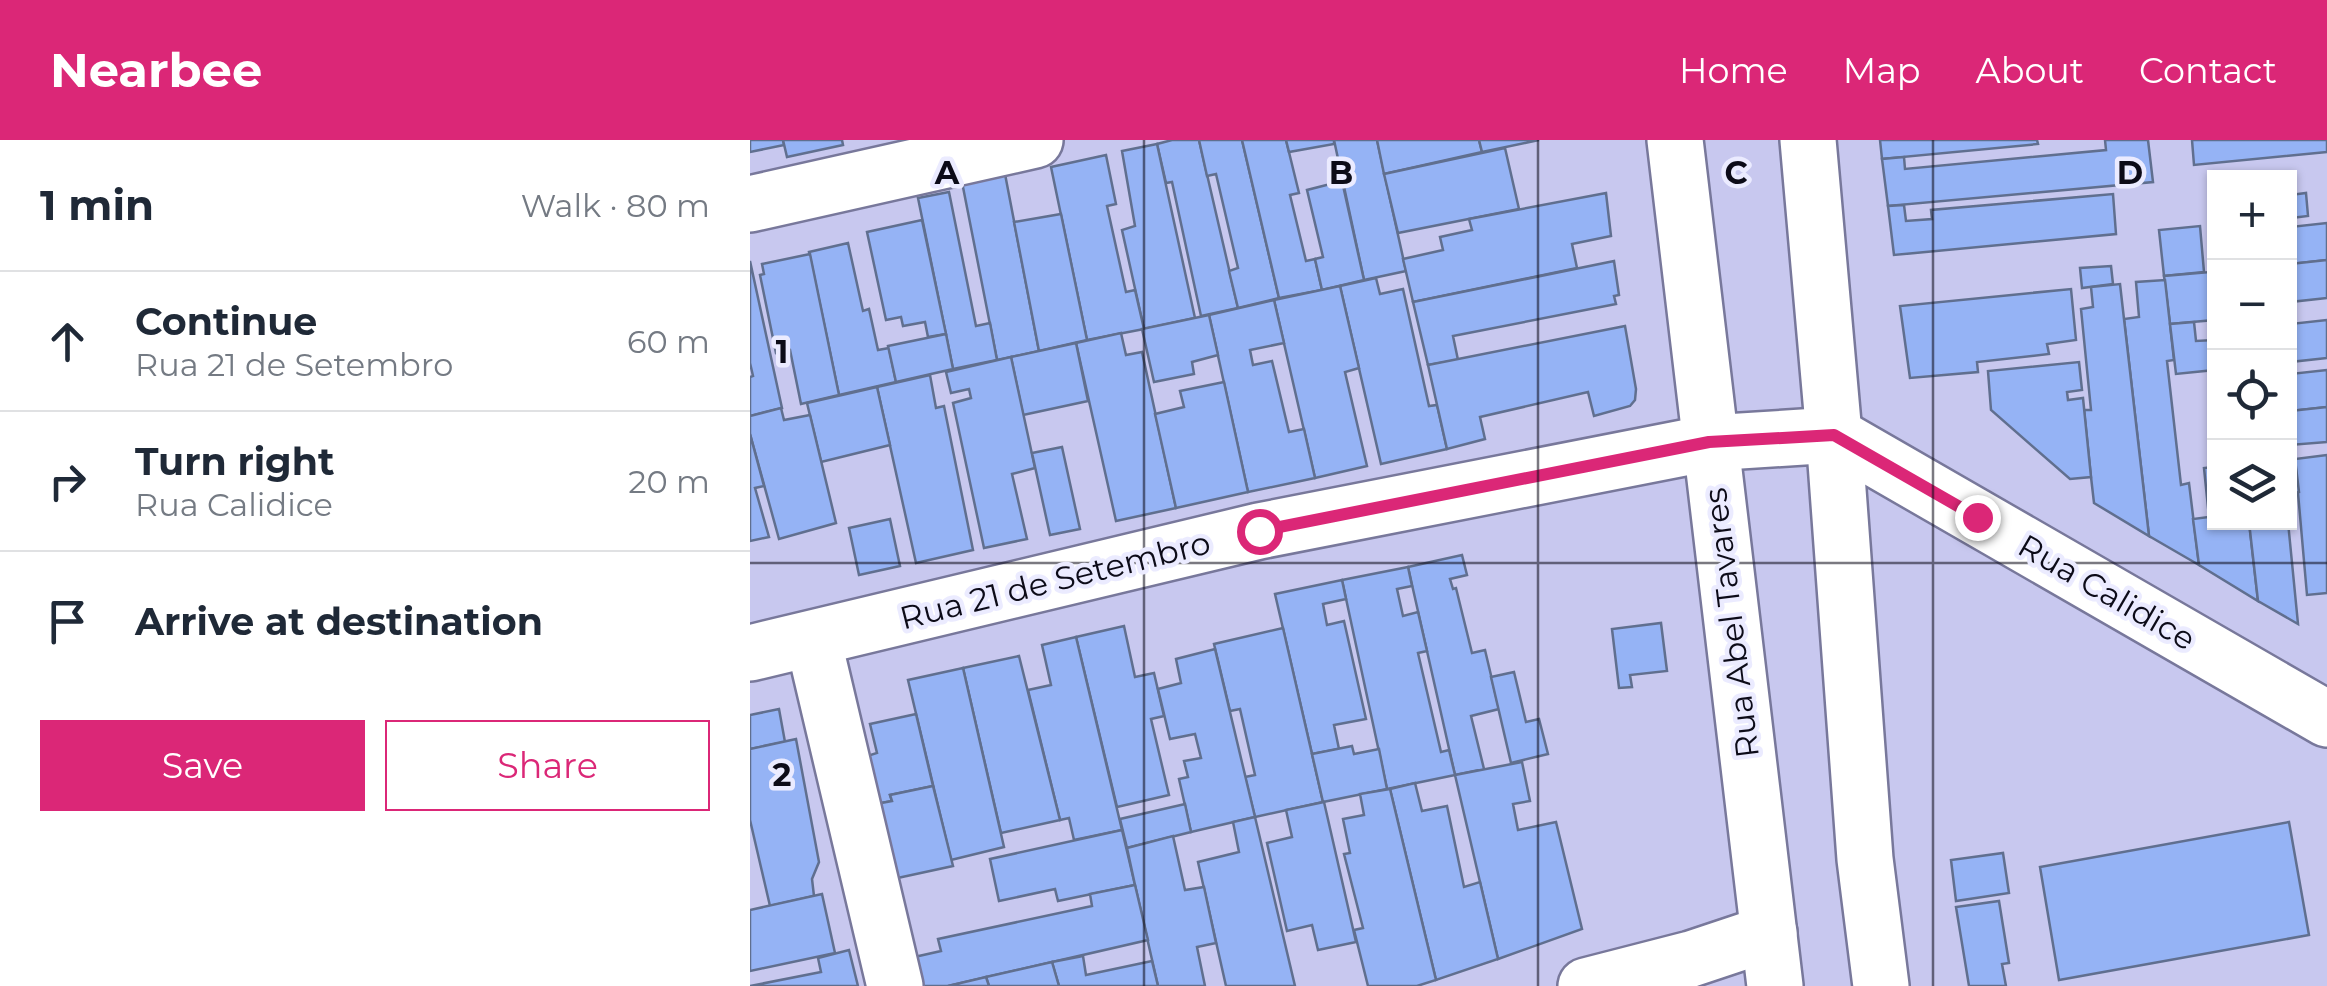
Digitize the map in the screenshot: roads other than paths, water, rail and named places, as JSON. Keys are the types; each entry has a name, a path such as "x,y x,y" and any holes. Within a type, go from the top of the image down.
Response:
{"street":[{"path":"750,204 1035,140"},
{"name":"Rua Abel Tavares","path":"1675,140 1775,986"},
{"path":"1808,140 1865,859 1880,986"},
{"name":"Rua 21 de Setembro","path":"750,653 1259,531 1709,442 1834,435"},
{"name":"Rua Calidice","path":"1834,435 2327,718"},
{"path":"813,639 895,986"},
{"path":"1586,986 1692,959 1769,933"}]}
